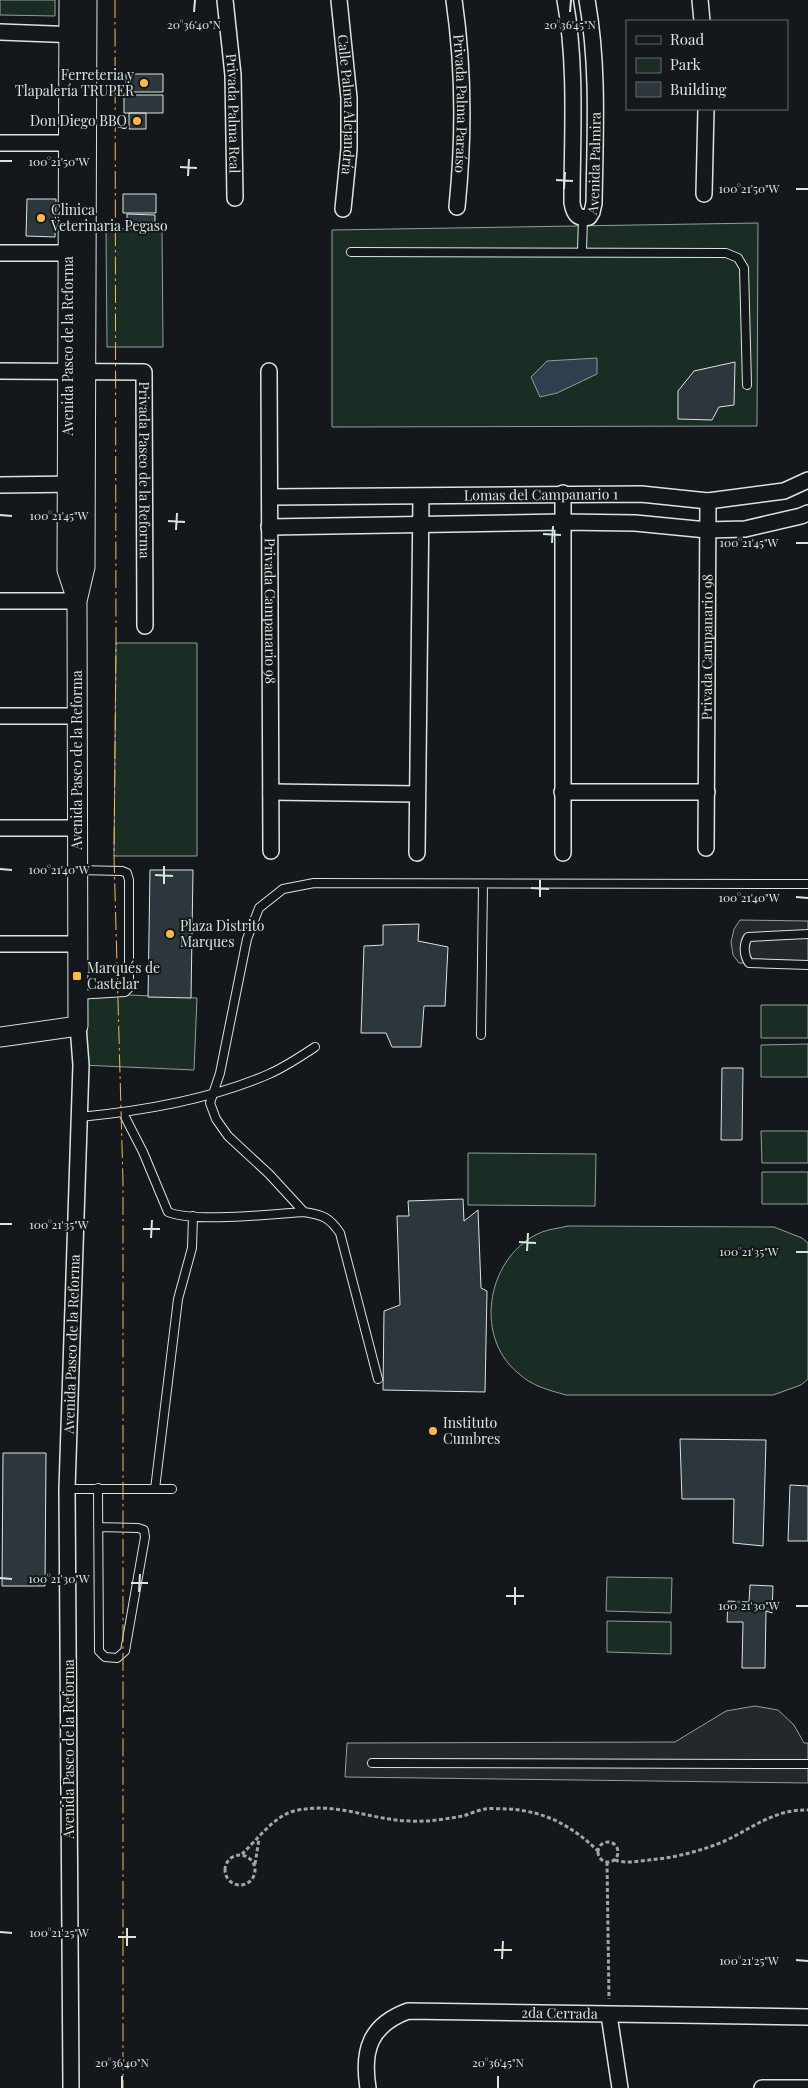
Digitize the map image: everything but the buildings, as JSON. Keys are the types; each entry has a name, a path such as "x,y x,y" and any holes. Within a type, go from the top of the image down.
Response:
{"street":[{"name":"Avenida Paseo de la Reforma","path":"68,0 78,35"},
{"name":"Avenida Paseo de la Reforma","path":"71,2088 68,1489 82,1065 77,995 77,601 67,570 77,484 78,35 87,0"},
{"name":"Privada Palma Real","path":"225,0 233,75 234,198"},
{"name":"Calle Palma Alejandría","path":"339,0 348,98 349,149 343,209"},
{"name":"Privada Palma Paraíso","path":"454,0 459,37 462,160 457,207"},
{"name":"Avenida Palmira","path":"566,0 572,65 572,203 577,216 582,218 588,217 592,212 594,203 596,72 592,27 587,0"},
{"path":"700,0 702,20"},
{"path":"0,32 78,35"},
{"path":"704,194 706,110"},
{"path":"0,142 78,143"},
{"path":"0,253 77,253"},
{"path":"0,371 77,371"},
{"name":"Privada Paseo de la Reforma","path":"77,371 144,372 145,626"},
{"name":"Privada Campanario 98","path":"269,371 271,851"},
{"name":"Lomas del Campanario 1","path":"270,497 641,494 708,501 784,491 808,480"},
{"path":"0,485 77,484"},
{"path":"562,853 563,494"},
{"path":"417,854 421,497"},
{"name":"Privada Campanario 98","path":"706,848 708,501"},
{"name":"Lomas del Campanario 1","path":"269,527 562,522 635,523 707,530 745,529 808,513"},
{"path":"0,601 77,601"},
{"path":"0,716 77,716"},
{"path":"271,792 417,794"},
{"path":"562,792 707,792"},
{"path":"0,828 76,828"},
{"path":"0,944 77,944"},
{"path":"0,1036 78,1026"},
{"name":"2da Cerrada","path":"368,2088 366,2075 368,2052 374,2034 392,2017 408,2011 808,2017"},
{"path":"610,2015 620,2088"},
{"path":"762,2088 808,2088"}],"lane":[{"path":"582,218 582,251"},
{"path":"351,252 726,252 738,258 744,268 747,385"},
{"path":"77,870 122,871 127,873 129,880 129,988 125,992 77,995"},
{"path":"304,1212 269,1174 228,1136 216,1119 210,1103 220,1073 247,939 259,908 283,889 314,883 808,884"},
{"path":"481,1035 483,884"},
{"path":"808,934 748,937 745,942 746,958 749,963 808,965"},
{"path":"80,1117 123,1113 212,1094 269,1074 315,1047"},
{"path":"123,1113 144,1152 168,1212 193,1216 304,1212 318,1214 331,1220 340,1233 378,1379"},
{"path":"155,1489 178,1299 191,1254 193,1216"},
{"path":"98,1488 98,1527 99,1651 105,1657 117,1658 125,1651 146,1537 144,1530 138,1528 98,1527"},
{"path":"68,1489 172,1489"},
{"path":"372,1763 808,1764"}],"path":[{"path":"259,1839 255,1864 256,1872 252,1880 246,1884 238,1885 231,1882 226,1876 225,1868 228,1861 234,1856 242,1854 259,1839 274,1821 292,1812 318,1807 355,1811 380,1818 409,1821 435,1821 486,1809 522,1810 544,1815 565,1824 598,1851 602,1861 608,1862 615,1860 620,1862 640,1861 680,1856 721,1842 782,1812 808,1810"},
{"path":"598,1851 604,1843 614,1844 618,1855 615,1860"},
{"path":"242,1854 250,1857 255,1864"},
{"path":"608,1862 610,2015"}],"green space":[{"path":"0,0 55,0 55,16 0,15"},
{"path":"758,223 757,426 332,427 332,230"},
{"path":"106,229 162,229 163,347 107,347"},
{"path":"116,643 197,643 197,856 114,856"},
{"path":"85,993 197,998 194,1070 81,1065"},
{"path":"761,1005 808,1005 808,1038 761,1038"},
{"path":"808,1044 808,1077 761,1077 761,1045"},
{"path":"761,1131 808,1131 808,1163 762,1163"},
{"path":"468,1153 596,1154 595,1206 468,1205"},
{"path":"762,1172 808,1172 808,1204 762,1204"},
{"path":"568,1226 774,1227 802,1238 808,1243 808,1379 801,1385 773,1395 566,1395 529,1381 518,1373 504,1357 495,1338 491,1317 492,1296 499,1276 509,1258 524,1243 542,1232"},
{"path":"607,1577 672,1578 671,1613 606,1611"},
{"path":"607,1621 671,1622 671,1654 607,1652"}],"shaded area":[{"path":"740,920 808,921 808,964 739,963 733,955 731,942 734,929"},
{"path":"755,1706 778,1710 794,1725 804,1743 808,1743 808,1783 345,1777 347,1743 675,1742 726,1711"}],"water":[{"path":"597,358 597,374 557,393 540,397 531,377 547,361"}],"power":[{"path":"115,0 116,643 114,856 123,1182 123,2088"}],"place":[{"name":"Ferreteria y Tlapalería TRUPER","path":"144,83"},
{"name":"Don Diego BBQ","path":"137,121"},
{"name":"Clinica Veterinaria Pegaso","path":"41,218"},
{"name":"Plaza Distrito Marques","path":"170,934"},
{"name":"Marqués de Castelar","path":"77,976"},
{"name":"Instituto Cumbres","path":"433,1431"}]}
